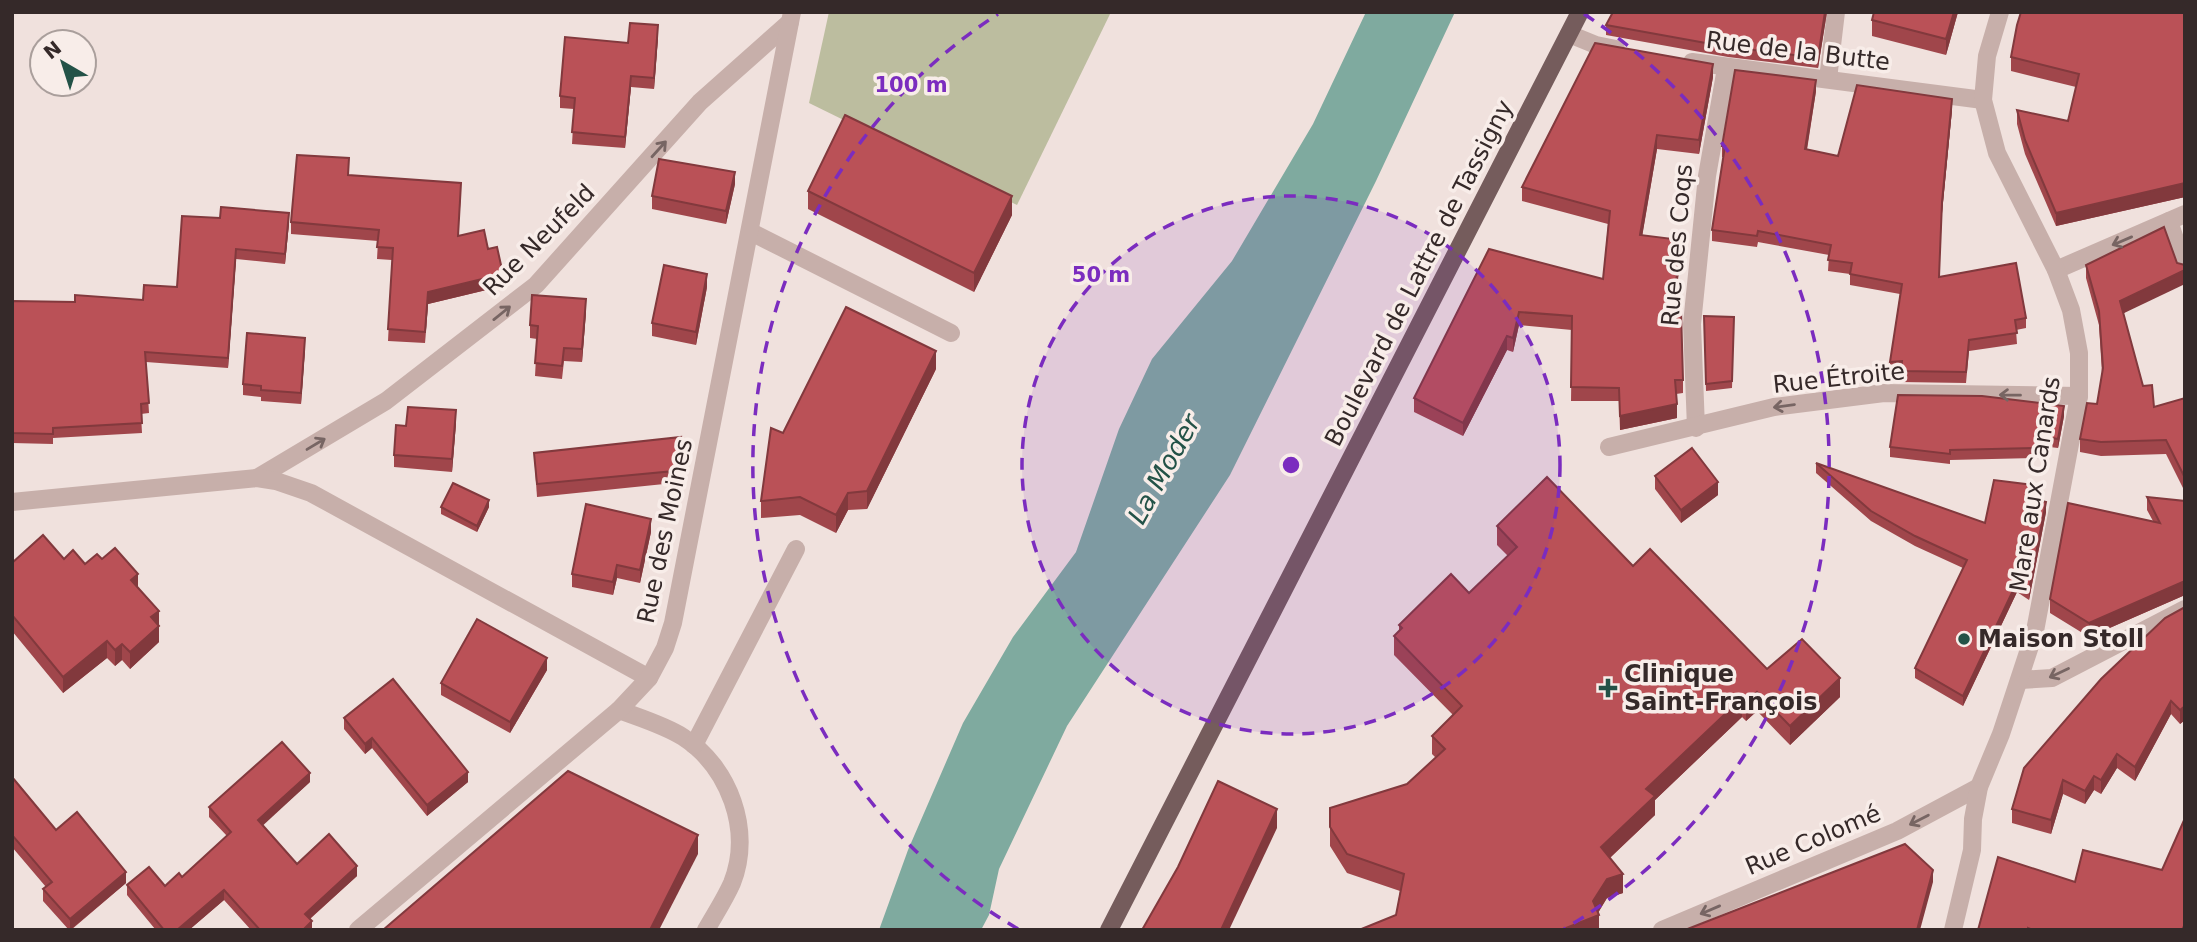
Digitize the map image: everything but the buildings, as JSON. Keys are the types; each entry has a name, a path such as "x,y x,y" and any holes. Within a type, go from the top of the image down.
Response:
{"main road":[{"name":"Boulevard de Lattre de Tassigny","path":"1110,930 1580,12"}],"street":[{"path":"1828,79 1836,12"},
{"name":"Mare aux Canards","path":"1953,930 1972,850 1973,819 1979,788 2020,680 2035,631 2079,396 2079,353 2071,310 2056,270 1997,153 1983,100 1987,56 2000,12"},
{"name":"Rue des Moines","path":"358,930 619,710 649,678 665,648 673,623 791,17"},
{"name":"Rue Neufeld","path":"257,478 386,401 536,285 701,102 791,17"},
{"path":"1569,34 1596,45 1630,51"},
{"name":"Rue de la Butte","path":"1671,59 1983,100"},
{"name":"Rue des Coqs","path":"1696,428 1692,324 1707,176 1726,68"},
{"path":"2056,270 2177,217 2185,270"},
{"path":"751,232 951,333"},
{"name":"Rue Étroite","path":"1609,447 1774,407 1884,393 2079,396"},
{"name":"Rue Neufeld","path":"12,502 257,478 276,481 311,494 649,678"},
{"path":"694,745 796,550"},
{"path":"2020,680 2052,678 2185,609"},
{"path":"619,710 671,731 694,745 726,785 738,818 733,881 706,930"},
{"name":"Rue Colomé","path":"1662,930 1897,831 1979,788"}],"green space":[{"path":"829,12 1111,12 1017,205 809,103"}],"water":[{"name":"La Moder","path":"1366,12 1455,12 1376,181 1230,475 1067,726 999,869 989,915 981,930 879,930 908,850 963,723 1013,637 1076,552 1119,429 1152,359 1232,261 1313,124"}],"place":[{"name":"Maison Stoll","path":"1964,639"},
{"name":"Clinique Saint-François","path":"1608,688"}]}
